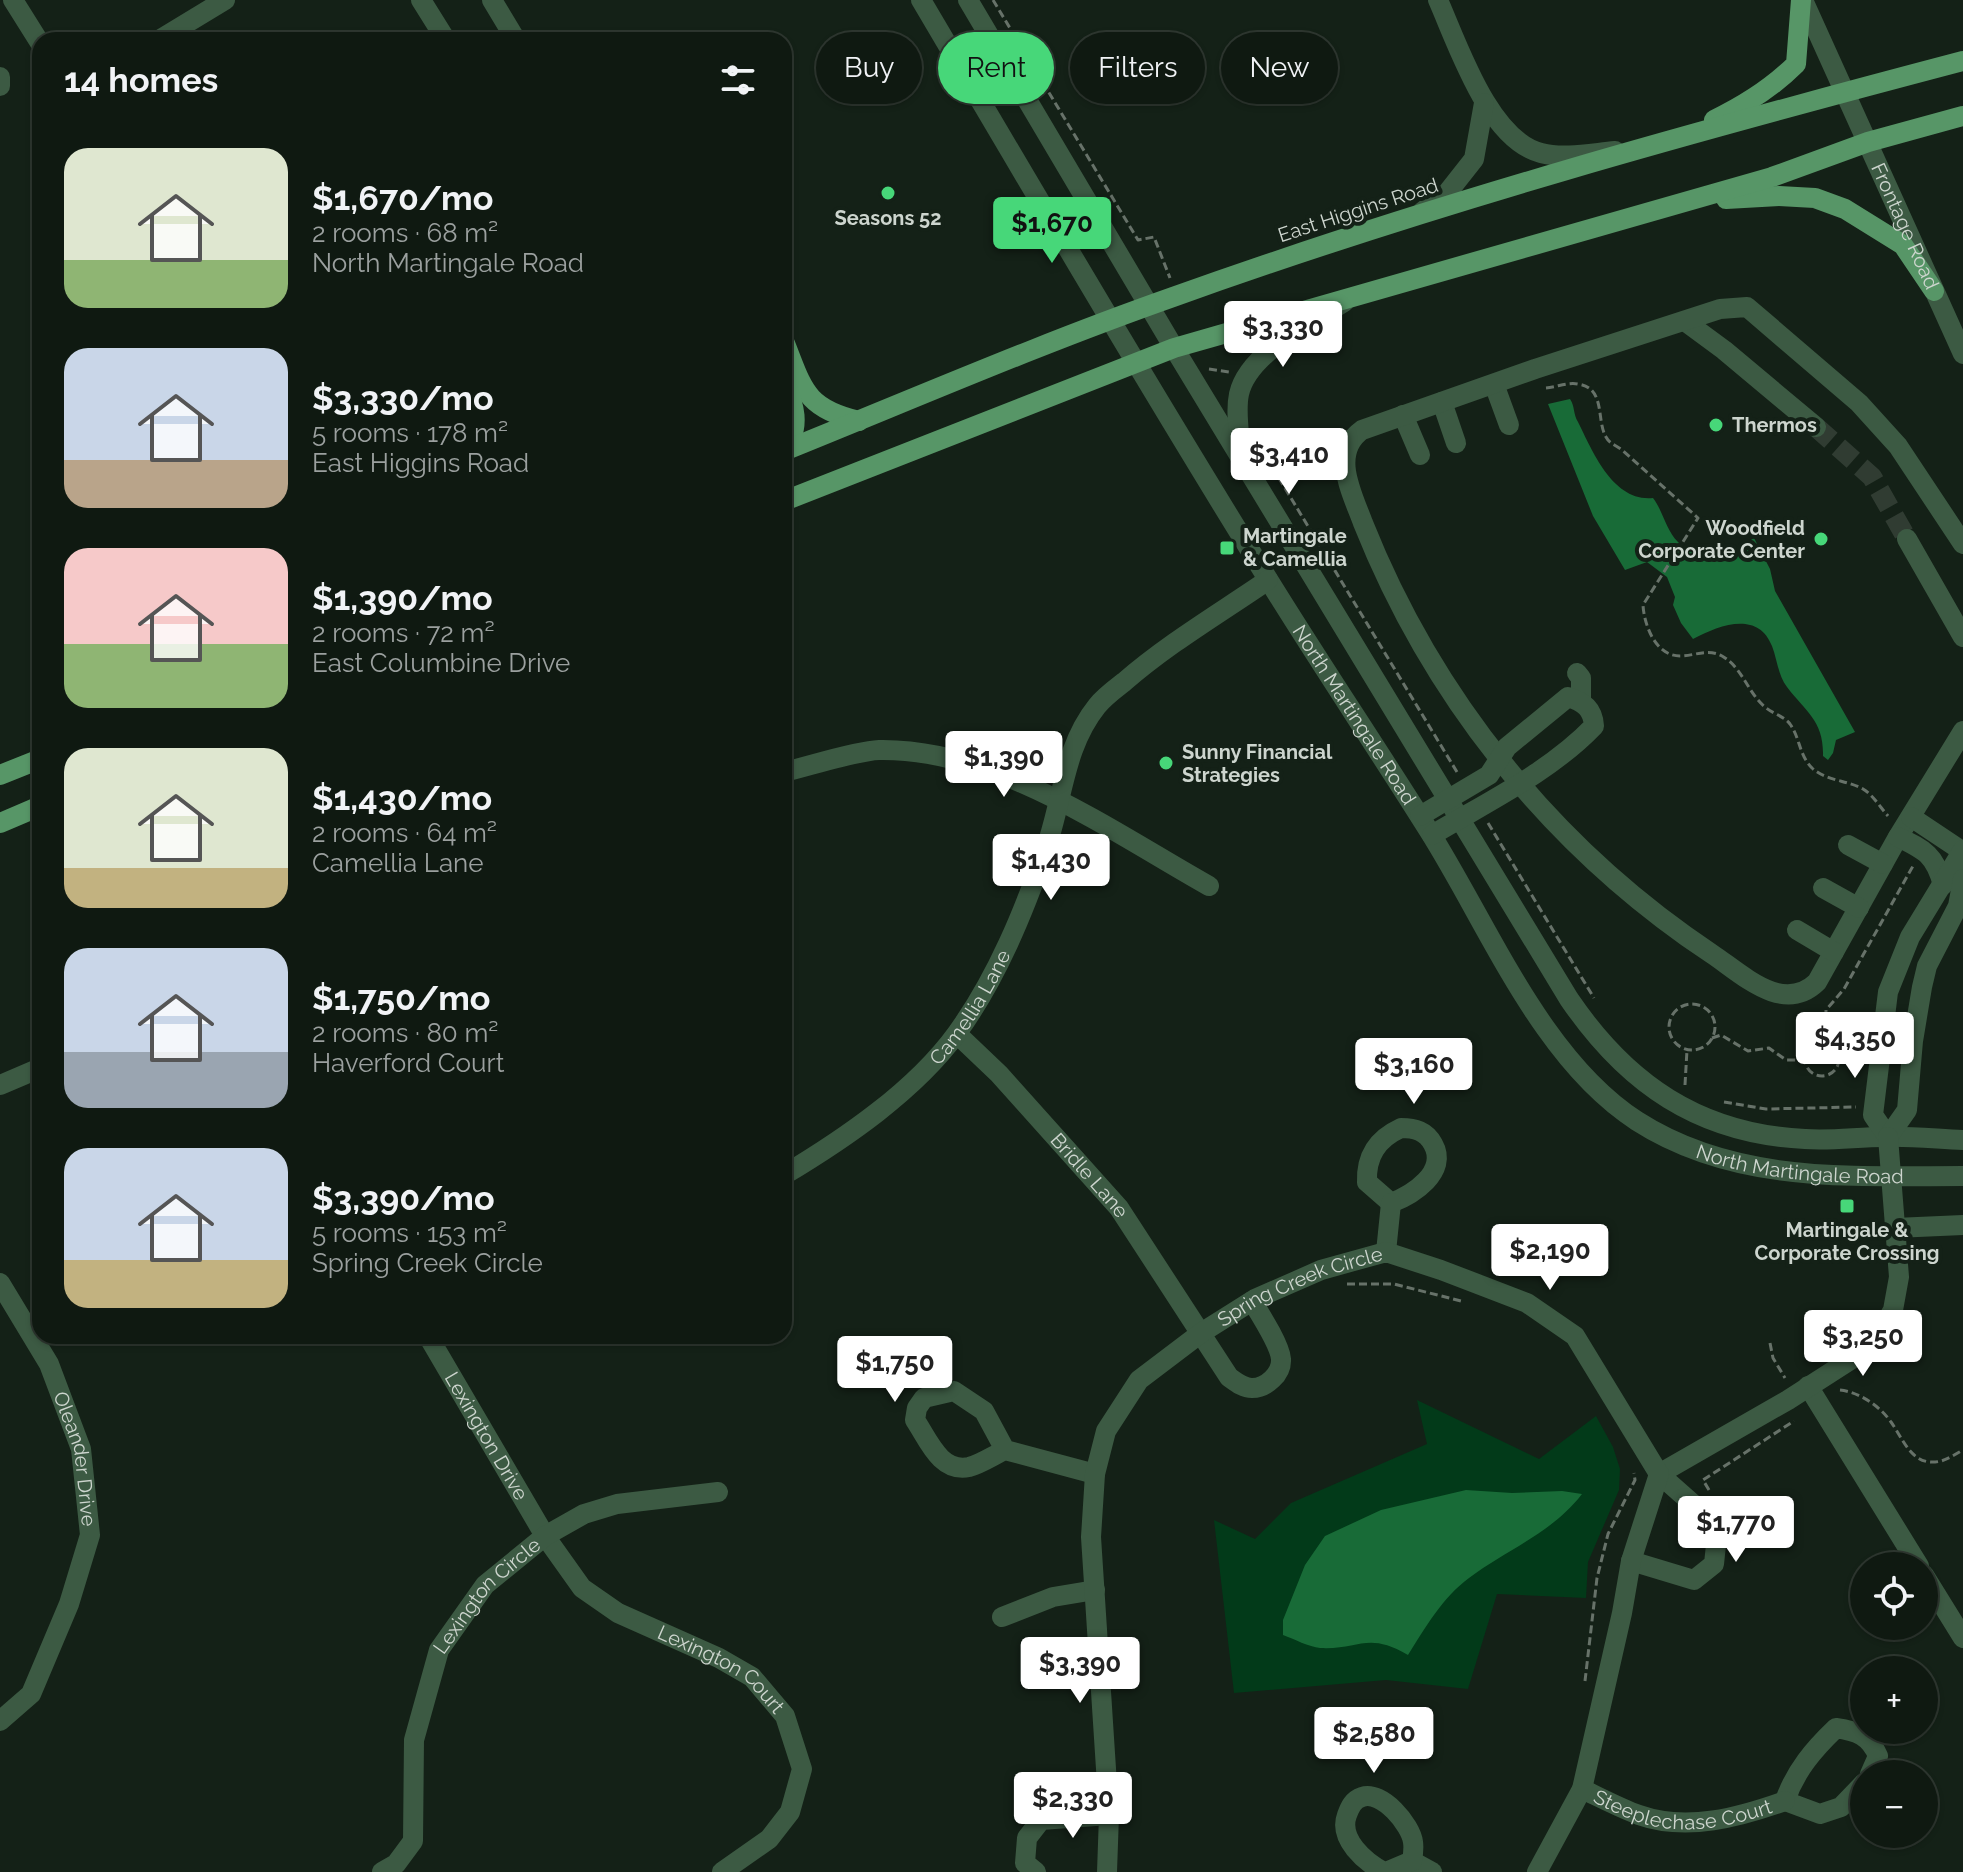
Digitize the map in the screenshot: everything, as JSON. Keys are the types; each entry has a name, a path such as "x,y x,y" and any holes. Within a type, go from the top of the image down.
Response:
{"main road":[{"path":"1675,140 1742,106 1777,83 1796,64 1802,0"},
{"name":"East Higgins Road","path":"792,448 1148,306 1419,215 1639,150 1963,61"},
{"path":"792,498 1174,348 1772,177 1868,142 1963,116"},
{"path":"1686,202 1779,196 1815,198 1869,222 1903,245 1934,291"},
{"path":"792,359 808,396 836,415 859,421"},
{"path":"792,400 796,422 792,438"},
{"path":"0,775 32,762"},
{"path":"0,823 32,809"}],"street":[{"path":"13,0 33,32"},
{"path":"172,32 225,0"},
{"path":"421,0 441,32"},
{"path":"492,0 511,32"},
{"name":"North Martingale Road","path":"921,0 1135,362 1268,580 1432,835 1561,1051 1611,1102 1673,1142 1748,1166 1800,1174 1963,1176"},
{"name":"North Martingale Road","path":"968,0 1148,306 1449,800 1586,1024 1612,1055 1657,1093 1696,1113 1745,1131 1805,1139 1888,1137 1963,1140"},
{"path":"1438,0 1484,103 1522,147 1544,154 1639,150"},
{"name":"Frontage Road","path":"1802,0 1963,354"},
{"path":"0,77 0,86"},
{"path":"1419,215 1448,192 1474,159 1484,103"},
{"path":"1242,459 1239,394 1249,373 1278,344 1351,297"},
{"path":"1963,544 1898,446 1859,403 1747,307 1720,309 1362,430 1346,447 1344,460 1349,485 1374,550 1403,613 1475,729 1557,826 1631,895 1677,931 1771,992 1792,996 1812,987 1963,731"},
{"path":"1686,322 1816,427"},
{"path":"1494,384 1509,425"},
{"path":"1442,402 1456,443"},
{"path":"1403,415 1420,455"},
{"path":"1907,539 1963,637"},
{"name":"Camellia Lane","path":"792,1170 836,1144 876,1112 920,1074 957,1034 996,967 1030,896 1051,836 1067,764 1081,730 1098,704 1157,655 1268,580"},
{"path":"1577,673 1581,678 1581,701"},
{"path":"1420,816 1489,775 1507,747 1537,712 1568,697 1581,701 1593,714 1594,726 1575,755 1520,783 1432,835"},
{"path":"792,770 878,750 960,759 1058,800 1209,886"},
{"path":"1888,1137 1907,1110 1913,1041 1927,966 1961,905 1953,882 1904,827"},
{"path":"1904,827 1963,850"},
{"path":"1848,845 1883,864"},
{"path":"1963,850 1963,865"},
{"path":"1537,1872 1582,1789 1631,1561 1659,1474 1814,1395 1872,1346 1893,1310 1899,1277 1888,1137 1873,1115 1888,992 1910,937 1953,882 1963,850"},
{"path":"1823,888 1859,908"},
{"path":"1797,930 1834,952"},
{"name":"Bridle Lane","path":"957,1034 999,1074 1119,1208 1229,1377 1241,1386 1254,1388 1268,1383 1278,1372 1281,1358 1267,1325 1252,1301"},
{"path":"0,1085 32,1071"},
{"path":"1386,1252 1391,1203"},
{"path":"1895,1228 1963,1225"},
{"name":"Spring Creek Circle","path":"1107,1872 1109,1815 1091,1537 1095,1474 1106,1431 1139,1380 1201,1333 1252,1301 1321,1270 1386,1252 1527,1303 1575,1336 1659,1474 1702,1512 1717,1535 1714,1564 1694,1580 1631,1561"},
{"name":"Oleander Drive","path":"0,1283 32,1336"},
{"name":"Oleander Drive","path":"0,1721 31,1694 69,1604 90,1535 81,1449 49,1364 37,1344"},
{"name":"Lexington Drive","path":"433,1344 545,1536"},
{"path":"1005,1450 984,1411 954,1391 924,1398 917,1408 915,1420 942,1462 951,1466 968,1467 1005,1450 1095,1474"},
{"path":"1814,1395 1910,1552"},
{"name":"Lexington Circle","path":"382,1872 396,1864 413,1841 414,1740 439,1650 485,1585 545,1536 584,1514 617,1504 718,1492"},
{"name":"Lexington Court","path":"545,1536 582,1588 618,1613 719,1658 752,1677 785,1716 802,1769 790,1812 769,1839 722,1872"},
{"path":"1002,1617 1053,1597 1095,1590"},
{"path":"1938,1598 1963,1638"},
{"name":"Steeplechase Court","path":"1785,1801 1792,1782 1817,1746 1836,1728 1854,1730 1874,1746 1876,1760"},
{"name":"Steeplechase Court","path":"1582,1789 1638,1815 1661,1821 1719,1820 1749,1814 1785,1801 1820,1814 1841,1807 1850,1798"},
{"path":"1364,1796 1376,1797 1393,1807 1413,1839 1412,1861 1385,1872 1365,1861 1347,1836 1344,1823 1351,1804 1364,1796"},
{"path":"1036,1872 1025,1863 1027,1838 1041,1820 1109,1815"},
{"path":"1412,1861 1432,1872"}],"path":[{"path":"993,0 1138,240 1154,237 1162,257"},
{"path":"1208,369 1232,372"},
{"path":"1530,371 1544,388 1581,384 1589,388 1596,396 1602,413 1602,428 1608,441 1698,518 1643,605 1644,621 1650,635 1676,656 1706,652 1726,659 1743,675 1753,694 1765,707 1789,722 1802,754 1812,768 1827,778 1860,787 1904,827"},
{"path":"1825,1042 1826,1010 1844,989 1923,849"},
{"path":"1712,1038 1716,1026 1709,1011 1695,1004 1680,1007 1669,1019 1673,1042 1687,1050 1699,1049 1721,1035 1748,1051 1769,1048 1786,1060 1804,1060"},
{"path":"1825,1042 1835,1047 1838,1064 1826,1075 1814,1074 1804,1060 1810,1046 1825,1042"},
{"path":"1685,1088 1687,1050"},
{"path":"1342,1284 1394,1284 1463,1301"},
{"path":"1714,1499 1703,1480 1814,1395 1842,1389 1875,1405 1891,1421 1904,1446 1915,1456 1928,1461 1941,1461 1963,1450"},
{"path":"1585,1683 1597,1578 1608,1534 1635,1480 1633,1467"}],"shaded area":[{"path":"1570,399 1576,419 1606,473 1627,492 1653,498 1674,537 1686,549 1705,555 1716,554 1754,538 1770,569 1775,591 1855,732 1836,740 1828,760 1823,756 1817,725 1784,682 1766,635 1748,624 1737,624 1714,629 1693,639 1673,605 1675,597 1667,577 1647,562 1625,570 1593,516 1548,404"},
{"path":"1417,1400 1539,1459 1596,1416 1613,1447 1620,1469 1619,1490 1588,1562 1586,1598 1497,1594 1468,1689 1386,1680 1234,1693 1214,1520 1255,1539 1291,1503 1427,1444"},
{"path":"1466,1490 1582,1494 1557,1520 1484,1568 1451,1594 1408,1655 1383,1644 1316,1647 1283,1635 1283,1620 1305,1565 1325,1536 1381,1510"}],"tunnel":[{"path":"1816,427 1872,477 1907,539"}],"place":[{"name":"Seasons 52","path":"888,193"},
{"name":"Thermos","path":"1716,425"},
{"name":"Woodfield Corporate Center","path":"1821,539"},
{"name":"Martingale & Camellia","path":"1227,548"},
{"name":"Sunny Financial Strategies","path":"1166,763"},
{"name":"Martingale & Corporate Crossing","path":"1847,1206"}]}
